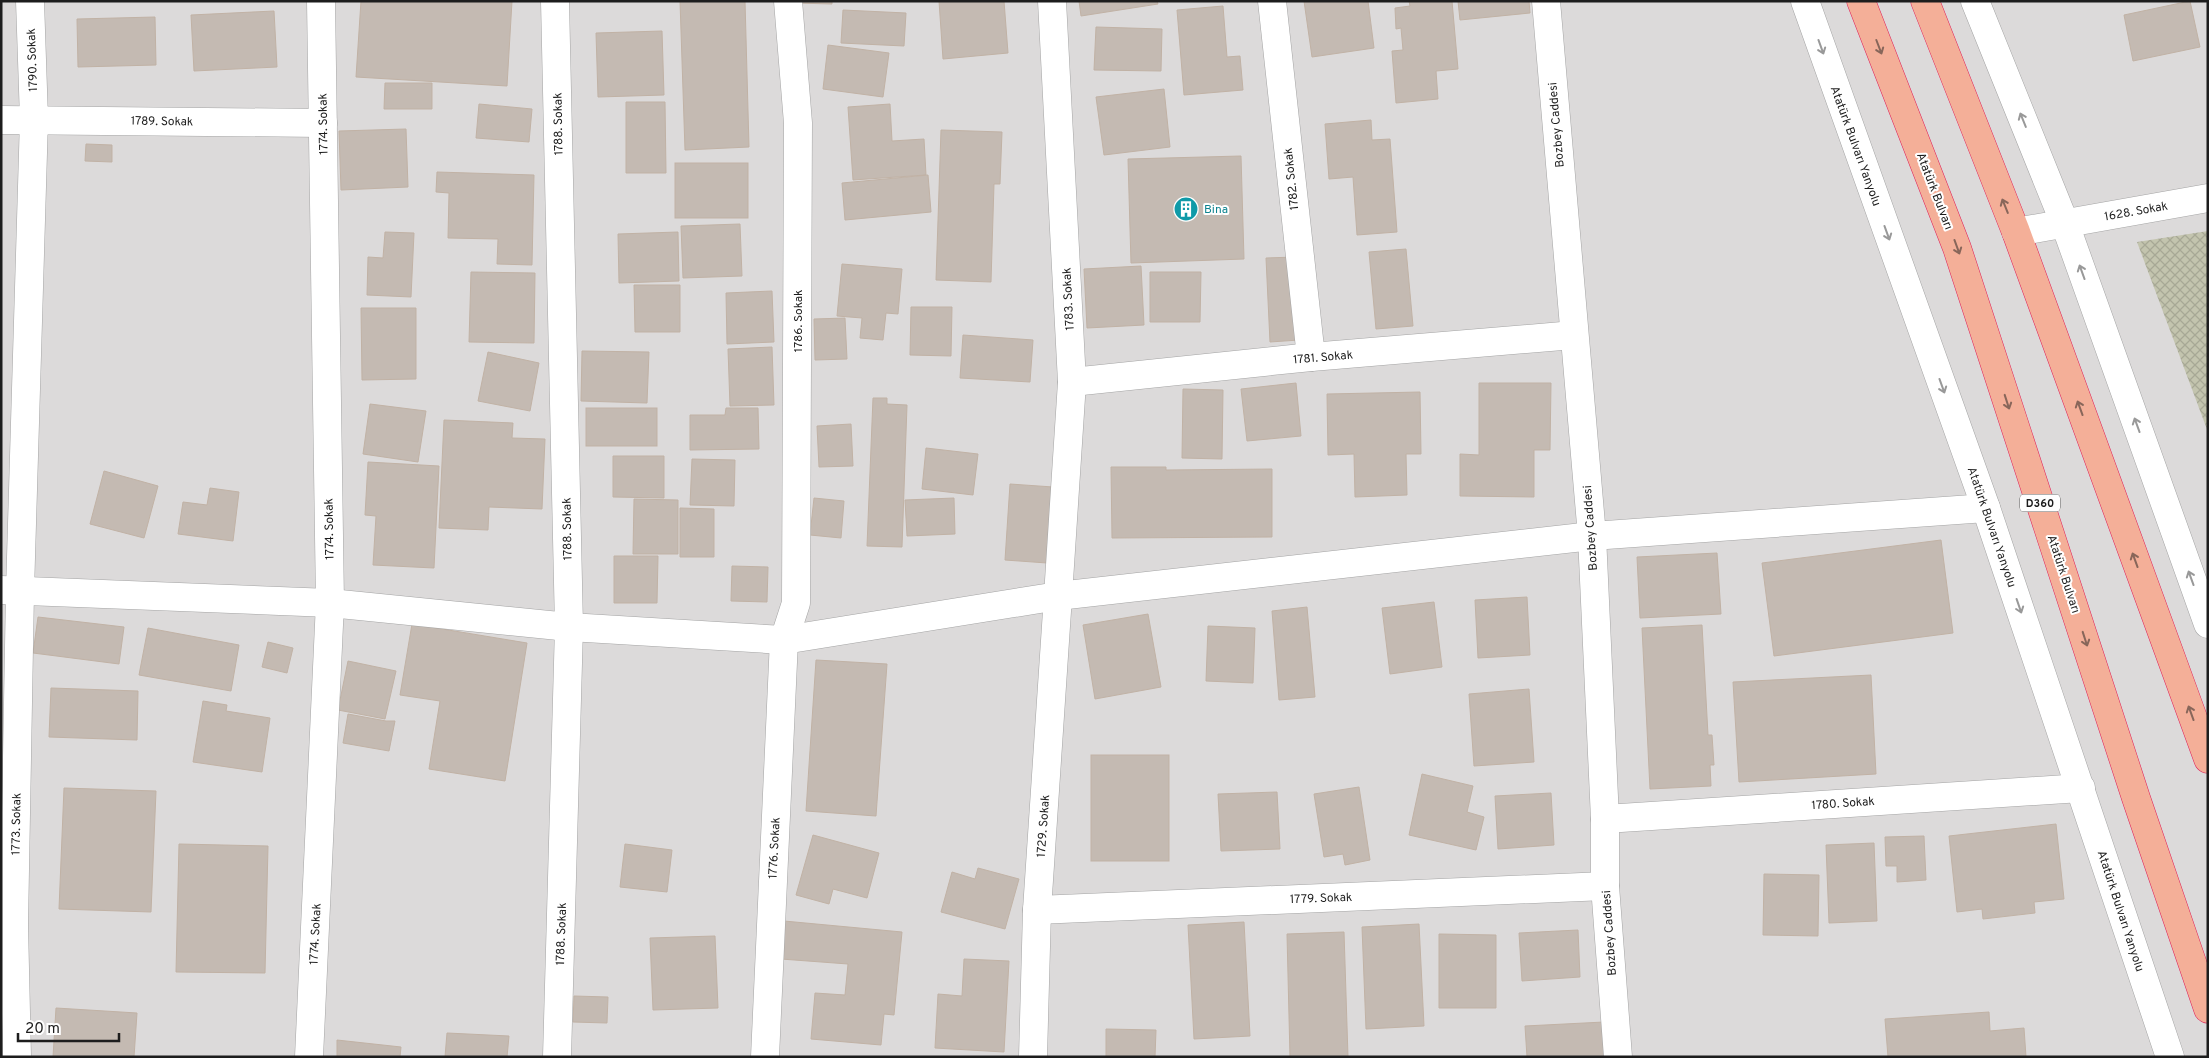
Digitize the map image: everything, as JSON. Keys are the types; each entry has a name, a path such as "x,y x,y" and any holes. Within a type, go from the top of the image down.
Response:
{"highway":[{"name":"Atatürk Bulvarı","path":"1861,1 1957,248 2208,1009"},
{"path":"1924,1 2016,232 2208,759"}],"street":[{"name":"1790. Sokak","path":"10,591 34,119 30,1"},
{"name":"1774. Sokak","path":"309,1057 330,603 321,1"},
{"name":"1788. Sokak","path":"555,1 569,627 557,1057"},
{"name":"1786. Sokak","path":"784,640 796,602 798,123 788,1"},
{"name":"1783. Sokak","path":"1052,1 1072,382 1058,596"},
{"name":"1782. Sokak","path":"1272,1 1311,357"},
{"name":"Bozbey Caddesi","path":"1546,1 1592,536 1605,818 1605,886 1618,1057"},
{"name":"Atatürk Bulvarı Yanyolu","path":"1805,1 1986,508 2170,1057"},
{"path":"1975,1 2065,224 2208,624"},
{"name":"1789. Sokak","path":"1,120 323,123"},
{"name":"1628. Sokak","path":"2016,232 2208,198"},
{"name":"1781. Sokak","path":"1072,382 1311,357 1574,335"},
{"path":"10,591 330,603 569,627 784,640 1058,596 1592,536 1986,508"},
{"name":"1773. Sokak","path":"10,591 17,1057"},
{"name":"1729. Sokak","path":"1034,1057 1037,910 1058,596"},
{"name":"1776. Sokak","path":"765,1057 784,640"},
{"name":"1780. Sokak","path":"1605,818 2080,788"},
{"name":"1779. Sokak","path":"1037,910 1605,886"}],"shaded area":[{"path":"1,1 2208,1 2208,1057 1,1057"},
{"path":"2208,231 2208,432 2137,242"}],"building":[{"path":"361,1 512,1 507,86 356,77"},
{"path":"680,1 745,1 749,147 685,150"},
{"path":"796,1 832,1 832,4 796,3"},
{"path":"939,1 1004,1 1008,53 943,59"},
{"path":"1079,1 1157,1 1158,4 1081,16"},
{"path":"1304,1 1368,1 1374,48 1312,57"},
{"path":"1409,1 1452,1 1458,69 1436,71 1438,99 1396,103 1392,51 1403,50 1401,28 1396,29 1395,8 1410,6"},
{"path":"1458,1 1529,1 1530,13 1460,20"},
{"path":"2190,1 2200,47 2133,61 2124,15"},
{"path":"1223,6 1227,57 1240,56 1243,90 1184,95 1177,10"},
{"path":"843,10 906,13 904,46 841,43"},
{"path":"274,11 277,67 194,71 191,15"},
{"path":"155,17 156,65 78,67 77,19"},
{"path":"1096,27 1162,29 1161,71 1094,70"},
{"path":"662,31 664,95 598,97 596,33"},
{"path":"828,45 889,53 883,97 823,89"},
{"path":"385,83 432,83 432,109 384,109"},
{"path":"1164,89 1170,147 1104,155 1096,97"},
{"path":"626,102 665,102 666,173 626,173"},
{"path":"479,104 532,109 529,142 476,138"},
{"path":"890,104 892,141 924,139 926,175 853,180 848,107"},
{"path":"1371,120 1372,140 1390,139 1397,232 1357,235 1353,177 1329,179 1325,124"},
{"path":"406,129 408,187 341,190 339,131"},
{"path":"941,130 1002,132 1000,184 994,184 991,282 936,280"},
{"path":"86,144 112,145 112,162 85,161"},
{"name":"Bina","path":"1241,156 1244,259 1131,263 1128,159"},
{"path":"675,163 748,163 748,218 675,218"},
{"path":"437,172 534,175 532,265 497,264 498,239 448,238 449,193 436,192"},
{"path":"928,175 931,212 845,220 842,183"},
{"path":"740,224 742,276 683,278 681,226"},
{"path":"385,232 414,233 411,297 367,295 368,257 383,258"},
{"path":"678,232 679,281 619,283 618,234"},
{"path":"1406,249 1413,326 1376,329 1369,252"},
{"path":"1295,257 1299,340 1270,342 1266,258"},
{"path":"842,264 902,269 898,314 886,313 883,340 860,338 862,318 837,316"},
{"path":"1141,266 1144,325 1087,328 1084,269"},
{"path":"471,272 535,273 534,343 469,342"},
{"path":"1150,272 1201,272 1200,322 1150,322"},
{"path":"634,285 680,285 680,332 635,332"},
{"path":"772,291 774,342 727,344 726,293"},
{"path":"911,307 952,307 951,356 910,355"},
{"path":"361,308 416,308 416,379 362,380"},
{"path":"845,318 847,359 815,360 814,319"},
{"path":"963,335 1033,340 1030,382 960,378"},
{"path":"772,347 774,405 730,406 728,349"},
{"path":"582,351 649,352 647,403 581,401"},
{"path":"488,352 539,363 530,411 478,401"},
{"path":"1296,383 1301,436 1247,441 1241,389"},
{"path":"1479,383 1551,383 1550,450 1534,450 1534,497 1460,496 1460,454 1479,455"},
{"path":"1183,389 1223,390 1222,459 1182,458"},
{"path":"1420,392 1421,454 1406,454 1407,495 1355,497 1354,454 1328,455 1327,394"},
{"path":"873,398 887,398 887,404 907,405 902,547 867,546"},
{"path":"370,404 426,411 418,462 363,454"},
{"path":"586,408 657,408 657,446 586,446"},
{"path":"726,408 758,408 759,449 690,450 690,415 725,415"},
{"path":"444,420 513,423 512,438 545,439 542,509 489,507 488,530 439,528"},
{"path":"851,424 853,466 819,467 817,426"},
{"path":"926,448 978,454 973,495 922,489"},
{"path":"613,456 664,456 664,498 613,497"},
{"path":"692,459 735,460 734,506 690,505"},
{"path":"368,462 439,466 434,568 373,565 376,516 365,515"},
{"path":"1111,467 1166,467 1166,470 1272,469 1272,537 1112,538"},
{"path":"104,471 158,486 144,538 90,524"},
{"path":"1010,484 1053,487 1047,563 1005,560"},
{"path":"210,488 239,492 233,541 178,534 183,502 207,505"},
{"path":"814,498 844,501 841,538 810,535"},
{"path":"954,498 955,534 907,536 905,500"},
{"path":"634,499 678,500 678,554 633,554"},
{"path":"680,508 714,509 714,557 680,557"},
{"path":"1941,540 1953,633 1774,656 1762,563"},
{"path":"1717,553 1721,614 1640,618 1637,557"},
{"path":"614,556 658,556 657,603 614,603"},
{"path":"732,566 768,567 767,602 731,601"},
{"path":"1527,597 1530,655 1478,658 1475,600"},
{"path":"1434,602 1442,667 1390,674 1382,608"},
{"path":"1307,607 1315,697 1279,700 1272,611"},
{"path":"1148,614 1161,687 1095,699 1083,625"},
{"path":"38,617 124,627 119,664 33,653"},
{"path":"412,624 527,643 505,781 429,769 440,701 400,695"},
{"path":"1702,625 1708,735 1712,735 1714,765 1710,765 1711,786 1650,789 1642,628"},
{"path":"1208,626 1255,628 1253,683 1206,681"},
{"path":"148,628 239,645 231,691 139,675"},
{"path":"268,642 293,648 287,673 262,667"},
{"path":"816,660 887,664 876,816 806,811"},
{"path":"348,661 396,671 385,719 338,710"},
{"path":"1871,675 1876,774 1739,782 1733,682"},
{"path":"51,688 138,691 137,740 49,737"},
{"path":"1529,689 1534,762 1474,766 1469,694"},
{"path":"203,701 227,705 226,711 270,718 262,772 193,762"},
{"path":"348,714 395,721 389,751 343,743"},
{"path":"1091,755 1169,755 1169,861 1091,861"},
{"path":"1422,774 1473,786 1467,812 1484,817 1476,850 1409,835"},
{"path":"1359,787 1370,860 1345,865 1343,854 1324,857 1314,794"},
{"path":"64,788 156,791 151,912 59,909"},
{"path":"1277,792 1280,849 1221,851 1218,794"},
{"path":"1551,793 1554,845 1498,849 1495,796"},
{"path":"2056,824 2064,899 2034,902 2035,913 1983,919 1982,909 1957,912 1949,836"},
{"path":"813,835 879,853 867,898 833,889 829,904 796,895"},
{"path":"1924,836 1926,880 1897,882 1897,866 1886,866 1885,837"},
{"path":"1874,843 1877,921 1829,923 1826,845"},
{"path":"179,844 268,846 265,973 176,972"},
{"path":"625,844 672,850 667,892 620,887"},
{"path":"978,868 1019,879 1005,929 941,912 952,872 975,879"},
{"path":"1764,874 1819,875 1818,936 1763,935"},
{"path":"784,921 902,932 894,1015 884,1014 881,1045 811,1039 815,993 845,995 848,964 781,959"},
{"path":"1244,922 1250,1036 1194,1039 1188,925"},
{"path":"1419,924 1424,1026 1366,1029 1362,927"},
{"path":"1578,930 1580,977 1522,981 1519,933"},
{"path":"1344,932 1348,1057 1290,1057 1287,934"},
{"path":"1439,934 1496,935 1496,1008 1439,1008"},
{"path":"715,936 718,1008 653,1010 650,938"},
{"path":"964,959 1009,961 1004,1052 935,1048 938,994 962,996"},
{"path":"574,996 608,997 607,1023 573,1022"},
{"path":"56,1008 137,1013 134,1057 53,1057"},
{"path":"1989,1012 1990,1031 2024,1028 2026,1057 1888,1057 1885,1019"},
{"path":"1604,1022 1606,1057 1527,1057 1525,1026"},
{"path":"1106,1029 1156,1030 1155,1057 1106,1057"},
{"path":"447,1033 509,1036 507,1057 445,1057"},
{"path":"337,1040 401,1047 400,1057 337,1057"}],"place":[{"name":"Bina","path":"1186,209"}]}
